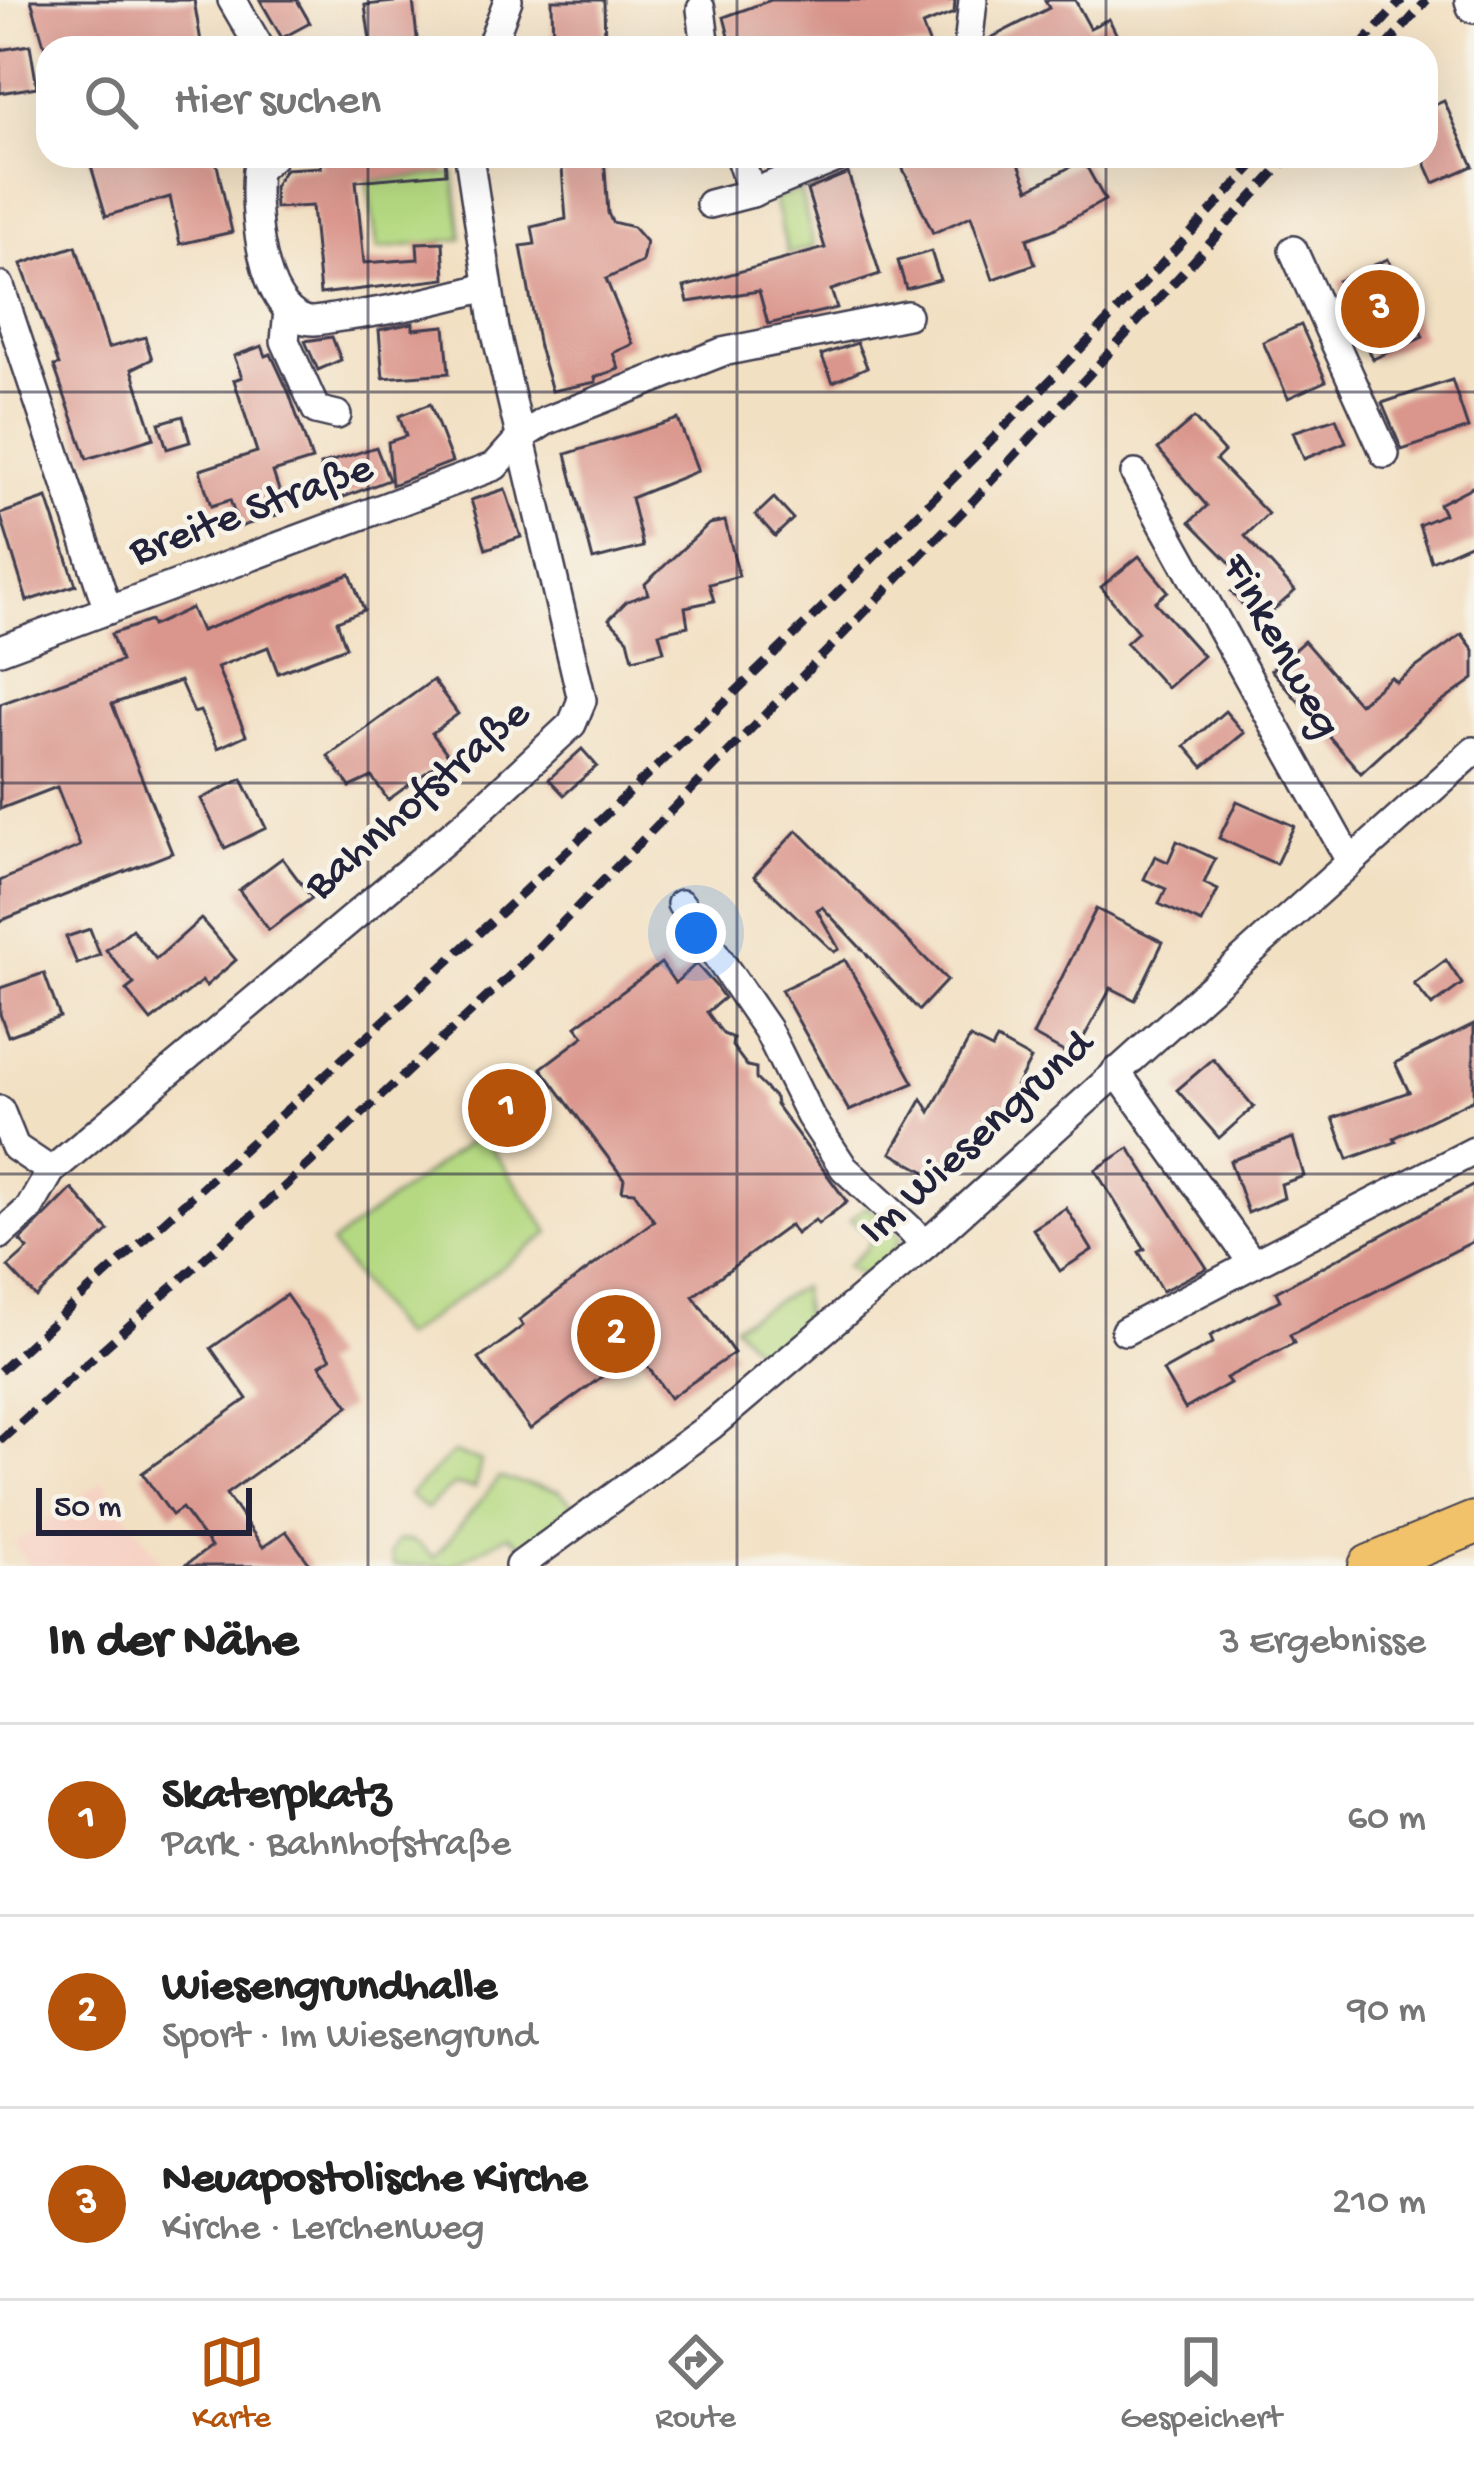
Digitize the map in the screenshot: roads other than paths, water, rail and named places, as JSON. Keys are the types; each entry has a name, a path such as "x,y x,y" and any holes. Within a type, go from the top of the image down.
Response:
{"main road":[{"path":"1370,1566 1474,1523"}],"street":[{"path":"232,0 253,36"},
{"path":"494,36 508,0"},
{"path":"969,36 973,0"},
{"path":"701,9 704,36"},
{"path":"258,168 254,199 267,271 280,305 306,321 404,309 488,287"},
{"name":"Bahnhofstraße","path":"0,1235 29,1209 51,1171 469,820 572,724 583,700 488,287 471,168"},
{"path":"743,168 752,194"},
{"path":"710,205 752,194 814,168"},
{"path":"1293,250 1385,454"},
{"path":"0,286 109,610"},
{"path":"288,310 285,341 316,410 337,415"},
{"name":"Breite Straße","path":"0,650 495,466 521,436 546,421 722,352 907,315"},
{"name":"Finkenweg","path":"1136,474 1350,861"},
{"name":"Im Wiesengrund","path":"519,1566 712,1425 926,1244 1474,751"},
{"path":"681,904 767,1029 810,1116 844,1168 926,1244"},
{"path":"1116,1071 1253,1264"},
{"path":"0,1110 15,1147 51,1171"},
{"path":"1125,1331 1474,1151"}],"railway":[{"path":"1370,36 1402,0"},
{"path":"1396,36 1427,0"},
{"path":"0,1371 645,778 959,472 1251,168"},
{"path":"0,1441 283,1188 518,968 972,502 1279,168"}],"place":[{"name":"Neuapostolische Kirche","path":"1380,309"},
{"name":"Skaterpkatz","path":"507,1108"},
{"name":"Wiesengrundhalle","path":"616,1334"}]}
